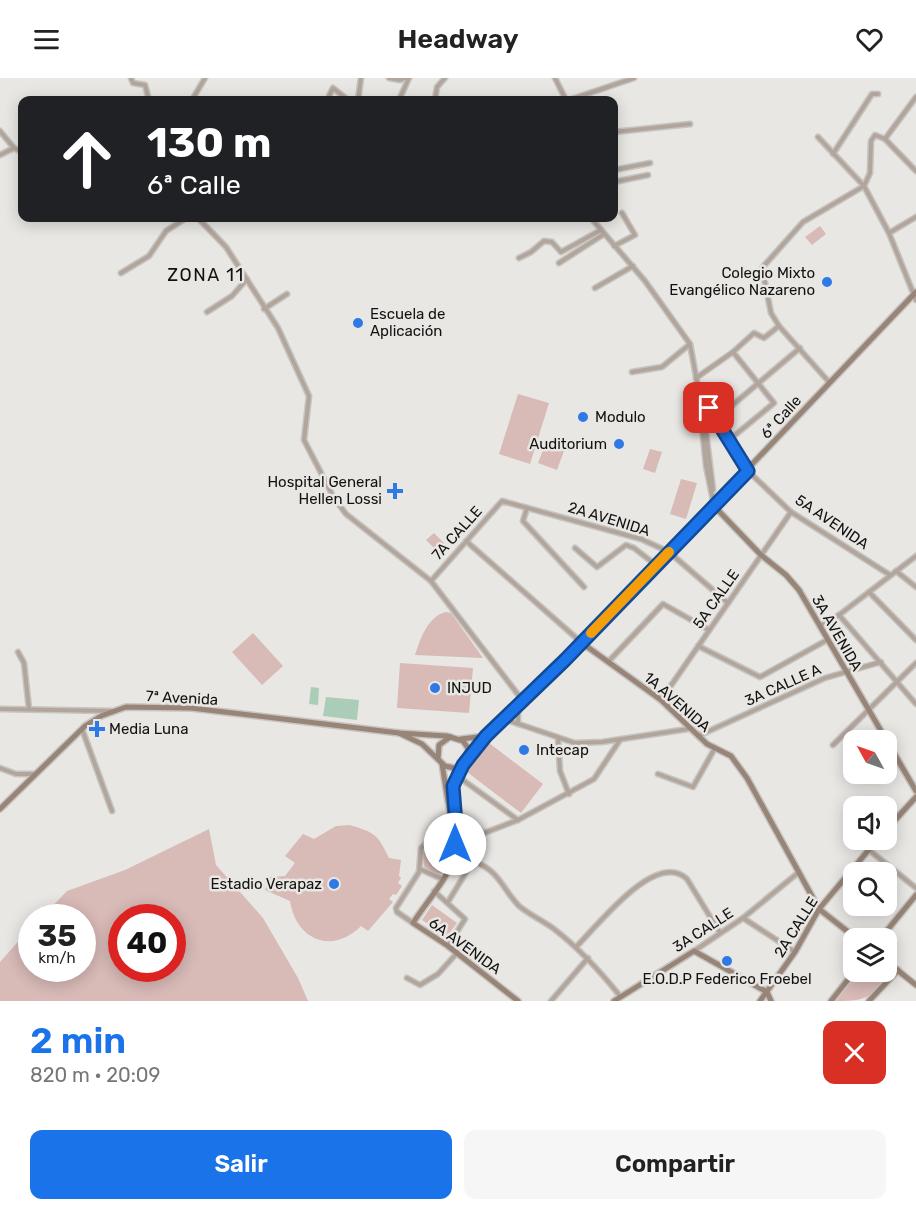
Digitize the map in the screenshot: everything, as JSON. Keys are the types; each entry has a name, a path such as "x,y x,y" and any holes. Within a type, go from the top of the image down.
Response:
{"main road":[{"name":"6ª Calle","path":"456,775 486,736 524,702 582,643 748,471 829,382 915,296"},
{"name":"3A AVENIDA","path":"714,506 761,555 786,574 799,590 844,671 916,791"},
{"name":"1A AVENIDA","path":"582,643 661,700 697,736 732,756 800,871 819,909 843,928"},
{"name":"7ª Avenida","path":"0,809 82,728 112,711 126,707 191,708 399,733 452,737"},
{"name":"7ª Avenida","path":"399,733 416,740 440,761"},
{"path":"454,829 446,778 440,761 440,745 452,737 460,739 486,736"},
{"path":"440,761 454,768 465,762 468,748 460,739"},
{"path":"413,923 452,861 455,844 452,790 456,775"},
{"path":"897,818 916,797"},
{"name":"2A CALLE","path":"760,1001 795,952 819,909 869,850"},
{"path":"889,928 916,895"},
{"name":"6A AVENIDA","path":"413,923 458,953 518,1001"},
{"path":"694,951 767,993 771,1001"},
{"name":"3A CALLE","path":"614,1001 694,951"},
{"path":"869,1001 898,970 916,985"},
{"path":"831,1001 846,982"}],"street":[{"path":"131,78 133,83 145,85 148,96"},
{"path":"194,96 205,78"},
{"path":"359,96 362,78"},
{"path":"389,78 400,80 407,78"},
{"path":"400,96 407,78"},
{"path":"436,96 437,87 445,78"},
{"path":"555,78 566,96"},
{"path":"580,96 634,78"},
{"path":"328,96 333,88 343,96"},
{"path":"833,154 872,94 878,94"},
{"path":"883,138 916,97"},
{"path":"618,132 690,124"},
{"path":"0,131 18,150"},
{"path":"818,137 864,186 889,233 915,296"},
{"path":"829,382 779,326 771,313 762,268 803,222 864,186 872,164 872,137 883,138 916,171"},
{"path":"0,155 14,148"},
{"path":"618,169 650,163"},
{"path":"618,181 648,176"},
{"path":"614,246 634,235 622,213"},
{"path":"889,233 916,217"},
{"path":"121,273 149,256 166,231 180,222"},
{"path":"202,222 226,247 278,328 309,396 304,440 333,495 346,514 431,581 524,702"},
{"path":"594,222 633,266 690,344 701,397 714,506"},
{"path":"519,258 544,241 552,242 561,252 603,232"},
{"path":"559,263 603,232"},
{"path":"595,288 633,266"},
{"path":"207,312 232,296 247,279"},
{"path":"264,309 287,294"},
{"path":"696,378 733,352 754,333 762,338 779,326"},
{"path":"632,372 662,367 690,344"},
{"path":"716,419 800,348"},
{"path":"729,440 760,417 774,402 733,352"},
{"path":"698,387 706,466 714,506"},
{"name":"5A AVENIDA","path":"701,397 748,471 791,512 890,575"},
{"name":"7A CALLE","path":"431,581 502,501"},
{"name":"2A AVENIDA","path":"502,501 641,539 669,552 728,603"},
{"path":"526,508 523,521 584,586"},
{"name":"5A CALLE","path":"661,700 791,512"},
{"name":"1A AVENIDA","path":"466,541 582,643"},
{"path":"575,548 597,567 626,545 634,548 656,565"},
{"path":"819,626 838,615 916,556"},
{"path":"896,571 916,587"},
{"path":"869,592 916,640"},
{"path":"608,662 663,604 709,630"},
{"path":"838,615 916,704"},
{"path":"698,646 758,677 827,640"},
{"path":"18,652 24,663 29,709"},
{"name":"3A CALLE A","path":"697,736 844,671 881,663"},
{"path":"833,745 916,663"},
{"path":"518,706 518,724"},
{"path":"2,709 112,711"},
{"path":"504,719 575,743 620,740 688,729"},
{"path":"82,728 112,811"},
{"path":"558,738 560,771 569,794"},
{"path":"455,844 518,820 569,794 601,771 620,740"},
{"path":"658,774 693,787 715,748"},
{"path":"0,768 16,774 33,774"},
{"path":"456,775 518,820"},
{"path":"442,879 420,868 420,855 423,846 454,829"},
{"path":"869,850 916,888"},
{"path":"448,902 468,869 477,863 496,875 522,908 588,958 620,996"},
{"name":"6A AVENIDA","path":"413,923 397,912 397,906 420,868"},
{"name":"3A CALLE","path":"694,951 744,918 800,871"},
{"path":"576,947 613,907 640,884 651,878 670,873 680,874 687,879 720,933"},
{"path":"433,891 465,919 448,946"},
{"path":"744,918 795,952"},
{"path":"407,978 420,985 438,974 458,953"},
{"path":"551,1001 588,958"}],"shaded area":[{"path":"820,226 826,234 812,245 805,237"},
{"path":"518,394 549,403 530,464 499,454"},
{"path":"545,445 564,451 557,470 538,463"},
{"path":"650,449 662,452 655,473 643,469"},
{"path":"681,479 697,483 686,519 670,514"},
{"path":"434,533 447,546 439,553 426,540"},
{"path":"446,612 451,613 483,658 415,655 422,635 430,623 434,618"},
{"path":"253,633 283,666 262,685 232,652"},
{"name":"INJUD","path":"400,663 473,668 469,713 397,708"},
{"path":"311,687 319,688 318,705 309,704"},
{"path":"326,697 359,700 357,720 323,716"},
{"path":"489,743 543,784 521,813 467,772"},
{"name":"Estadio Verapaz","path":"349,825 370,832 382,844 389,858 401,860 399,876 401,878 398,883 402,886 396,895 393,894 389,899 393,902 368,931 361,926 339,940 317,939 307,934 300,925 290,901 265,890 270,877 285,876 295,863 285,856 303,834 314,839 336,826"},
{"path":"209,829 216,865 263,918 298,978 308,1001 0,1001 0,962 18,942 18,982 96,982 96,904 54,904 67,891 125,870"},
{"path":"448,836 451,851 446,865 441,874 430,871 424,866 423,854 431,844"},
{"path":"432,905 457,923 447,936 422,920"},
{"path":"851,982 882,982 868,996 856,1000 836,1001"}],"slow traffic":[{"path":"591,633 669,552"}],"place":[{"name":"Colegio Mixto Evangélico Nazareno","path":"827,282"},
{"name":"Escuela de Aplicación","path":"358,323"},
{"name":"Modulo","path":"583,417"},
{"name":"Auditorium","path":"619,444"},
{"name":"Hospital General Hellen Lossi","path":"395,491"},
{"name":"INJUD","path":"435,688"},
{"name":"Media Luna","path":"97,729"},
{"name":"Intecap","path":"524,750"},
{"name":"Estadio Verapaz","path":"334,884"},
{"name":"E.O.D.P Federico Froebel","path":"727,961"}],"district":[{"name":"ZONA 11","path":"206,275"}],"route":[{"path":"455,844 457,836 452,790 454,778 463,765 486,736 524,702 748,471 709,408"}]}
